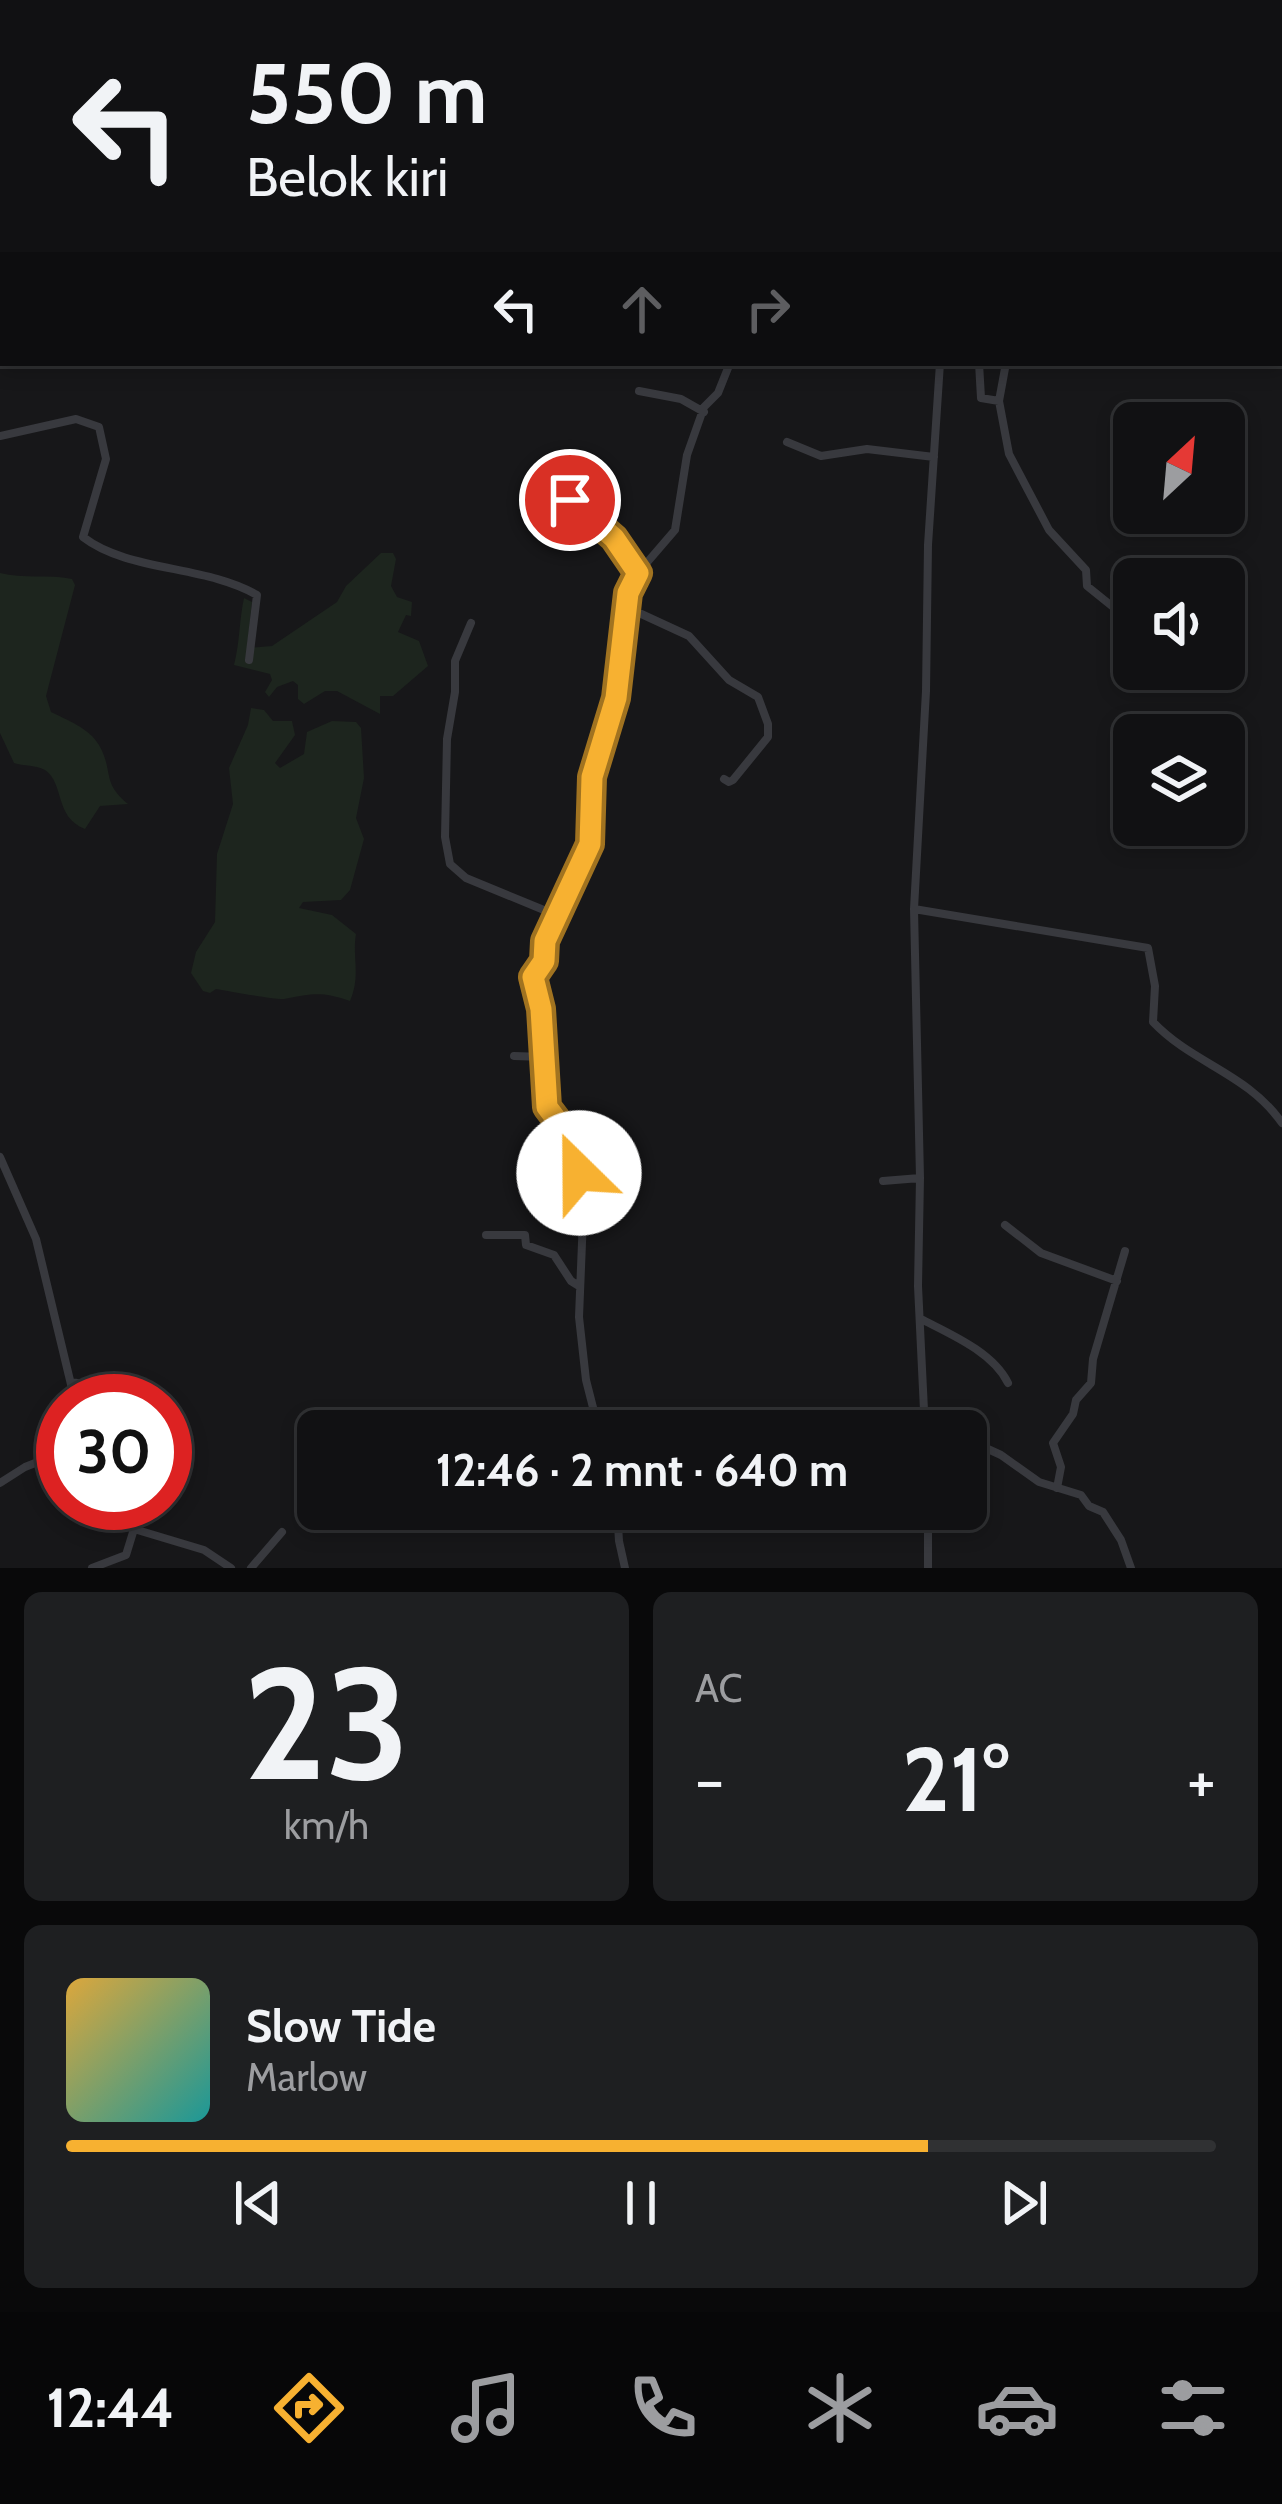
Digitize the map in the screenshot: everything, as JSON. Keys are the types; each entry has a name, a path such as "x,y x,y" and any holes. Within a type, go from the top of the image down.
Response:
{"street":[{"path":"594,1410 586,1380 579,1286 583,1218 579,1152 547,1107 533,977 544,961 544,944 590,844 592,777 616,698 628,593 675,530 682,474 704,412 729,366"},
{"path":"924,1410 914,909 940,366"},
{"path":"979,366 981,398 999,401"},
{"path":"1005,366 999,401 1010,454 1049,530 1079,561 1089,588 1113,607"},
{"path":"639,391 681,400 704,412"},
{"path":"0,436 76,418 99,427 106,459 83,537 106,552 188,569 257,595 249,659"},
{"path":"787,442 821,456 867,449 934,457"},
{"path":"570,500 614,538 636,577 637,613 689,636 729,680 758,697 768,737 733,780 724,778"},
{"path":"471,623 455,661 447,740 445,837 450,864 466,878 556,915"},
{"path":"914,909 1148,948 1155,986 1153,1022 1187,1050 1242,1080 1282,1123"},
{"path":"514,1056 545,1058"},
{"path":"0,1157 37,1239 68,1374"},
{"path":"883,1181 920,1178"},
{"path":"1005,1225 1040,1253 1117,1281"},
{"path":"485,1235 525,1235 526,1245 554,1255 579,1286"},
{"path":"1057,1488 1060,1467 1053,1443 1090,1383 1125,1251"},
{"path":"920,1318 975,1350 1003,1372 1008,1383"},
{"path":"987,1449 1034,1480 1081,1495 1089,1506 1106,1514 1131,1568"},
{"path":"0,1483 36,1463"},
{"path":"92,1568 125,1555 134,1530"},
{"path":"137,1530 204,1550 231,1568"},
{"path":"618,1530 626,1568"},
{"path":"928,1530 928,1568"},
{"path":"251,1568 282,1532"}],"shaded area":[{"path":"381,553 393,553 391,586 397,597 412,602 411,616 406,615 398,632 419,641 428,666 393,696 380,696 380,714 337,691 325,691 304,704 293,681 277,687 269,697 265,692 270,674 234,665 244,598 252,602 247,648 272,646 337,602 346,586"},
{"path":"0,573 72,579 75,585 46,696 51,712 95,739 114,789 128,804 100,806 85,829 68,817 51,776 42,768 14,763 0,733"},
{"path":"251,708 264,710 273,721 292,721 295,735 275,763 280,768 304,754 307,732 332,721 356,722 361,728 364,778 356,818 364,839 350,890 341,900 303,902 299,908 332,915 356,934 350,1001 324,995 279,999 216,989 210,993 203,991 191,973 196,952 215,922 217,854 233,804 229,768"}],"route":[{"path":"570,500 614,538 638,573 628,593 616,698 592,777 590,844 545,941 544,961 533,977 541,1009 547,1107 576,1145 579,1173"}]}
